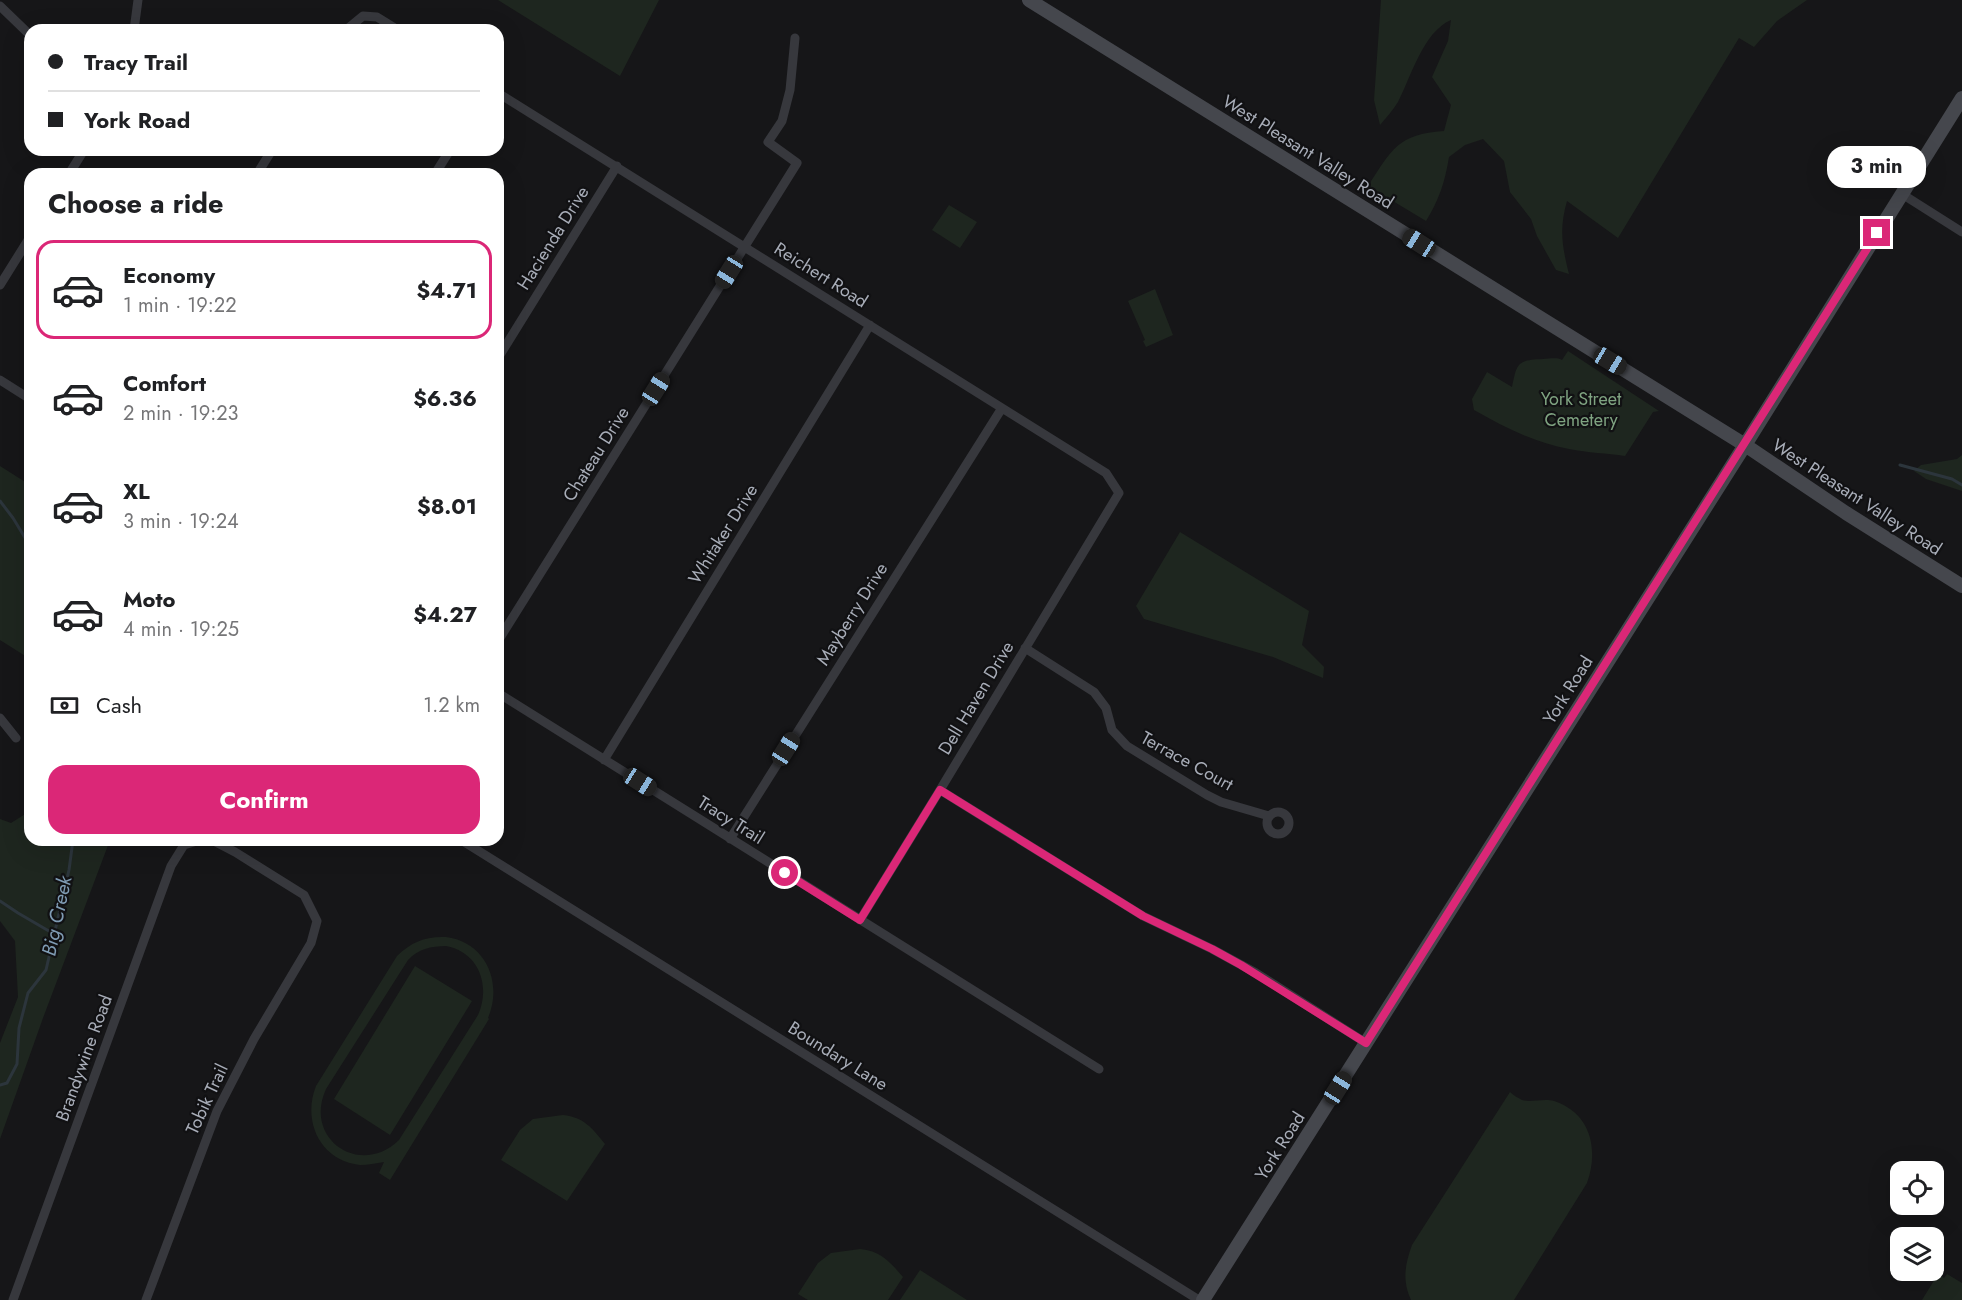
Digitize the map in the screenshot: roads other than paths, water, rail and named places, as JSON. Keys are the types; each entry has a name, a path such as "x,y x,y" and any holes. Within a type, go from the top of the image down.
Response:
{"main road":[{"name":"West Pleasant Valley Road","path":"1029,0 1745,445 1846,513 1962,586"},
{"name":"York Road","path":"1203,1300 1962,98"}],"street":[{"path":"135,24 138,0"},
{"path":"0,6 24,29"},
{"path":"353,24 363,16 377,17 388,24"},
{"name":"Chateau Drive","path":"504,631 797,163 768,142 782,121 785,110 790,90 795,38"},
{"name":"Reichert Road","path":"504,97 1106,473 1119,493"},
{"name":"Hacienda Drive","path":"504,348 617,166"},
{"path":"1902,194 1962,232"},
{"path":"0,285 24,247"},
{"name":"Whitaker Drive","path":"604,760 870,326"},
{"path":"0,380 24,395"},
{"name":"Mayberry Drive","path":"730,839 1002,408"},
{"name":"Dell Haven Drive","path":"860,920 1119,493"},
{"name":"Terrace Court","path":"1025,648 1094,692 1106,708 1112,730 1127,746 1221,802 1269,816"},
{"name":"Tracy Trail","path":"504,697 1099,1069"},
{"path":"0,718 16,738"},
{"path":"940,790 1143,916 1212,949 1256,974 1366,1043"},
{"name":"Brandywine Road","path":"13,1300 171,866 183,846"},
{"name":"Tobik Trail","path":"146,1300 217,1111 254,1039 311,943 317,921 304,895 224,846"},
{"name":"Boundary Lane","path":"471,846 1198,1300"}],"waterway":[{"path":"1900,465 1952,479 1962,485"},
{"name":"Big Creek","path":"0,501 24,536"},
{"name":"Big Creek","path":"0,1085 7,1083 17,1064 19,1028 28,993 46,970 69,870 72,846"},
{"path":"0,901 54,934"}],"park label":[{"name":"York Street Cemetery","path":"1581,409"}]}
